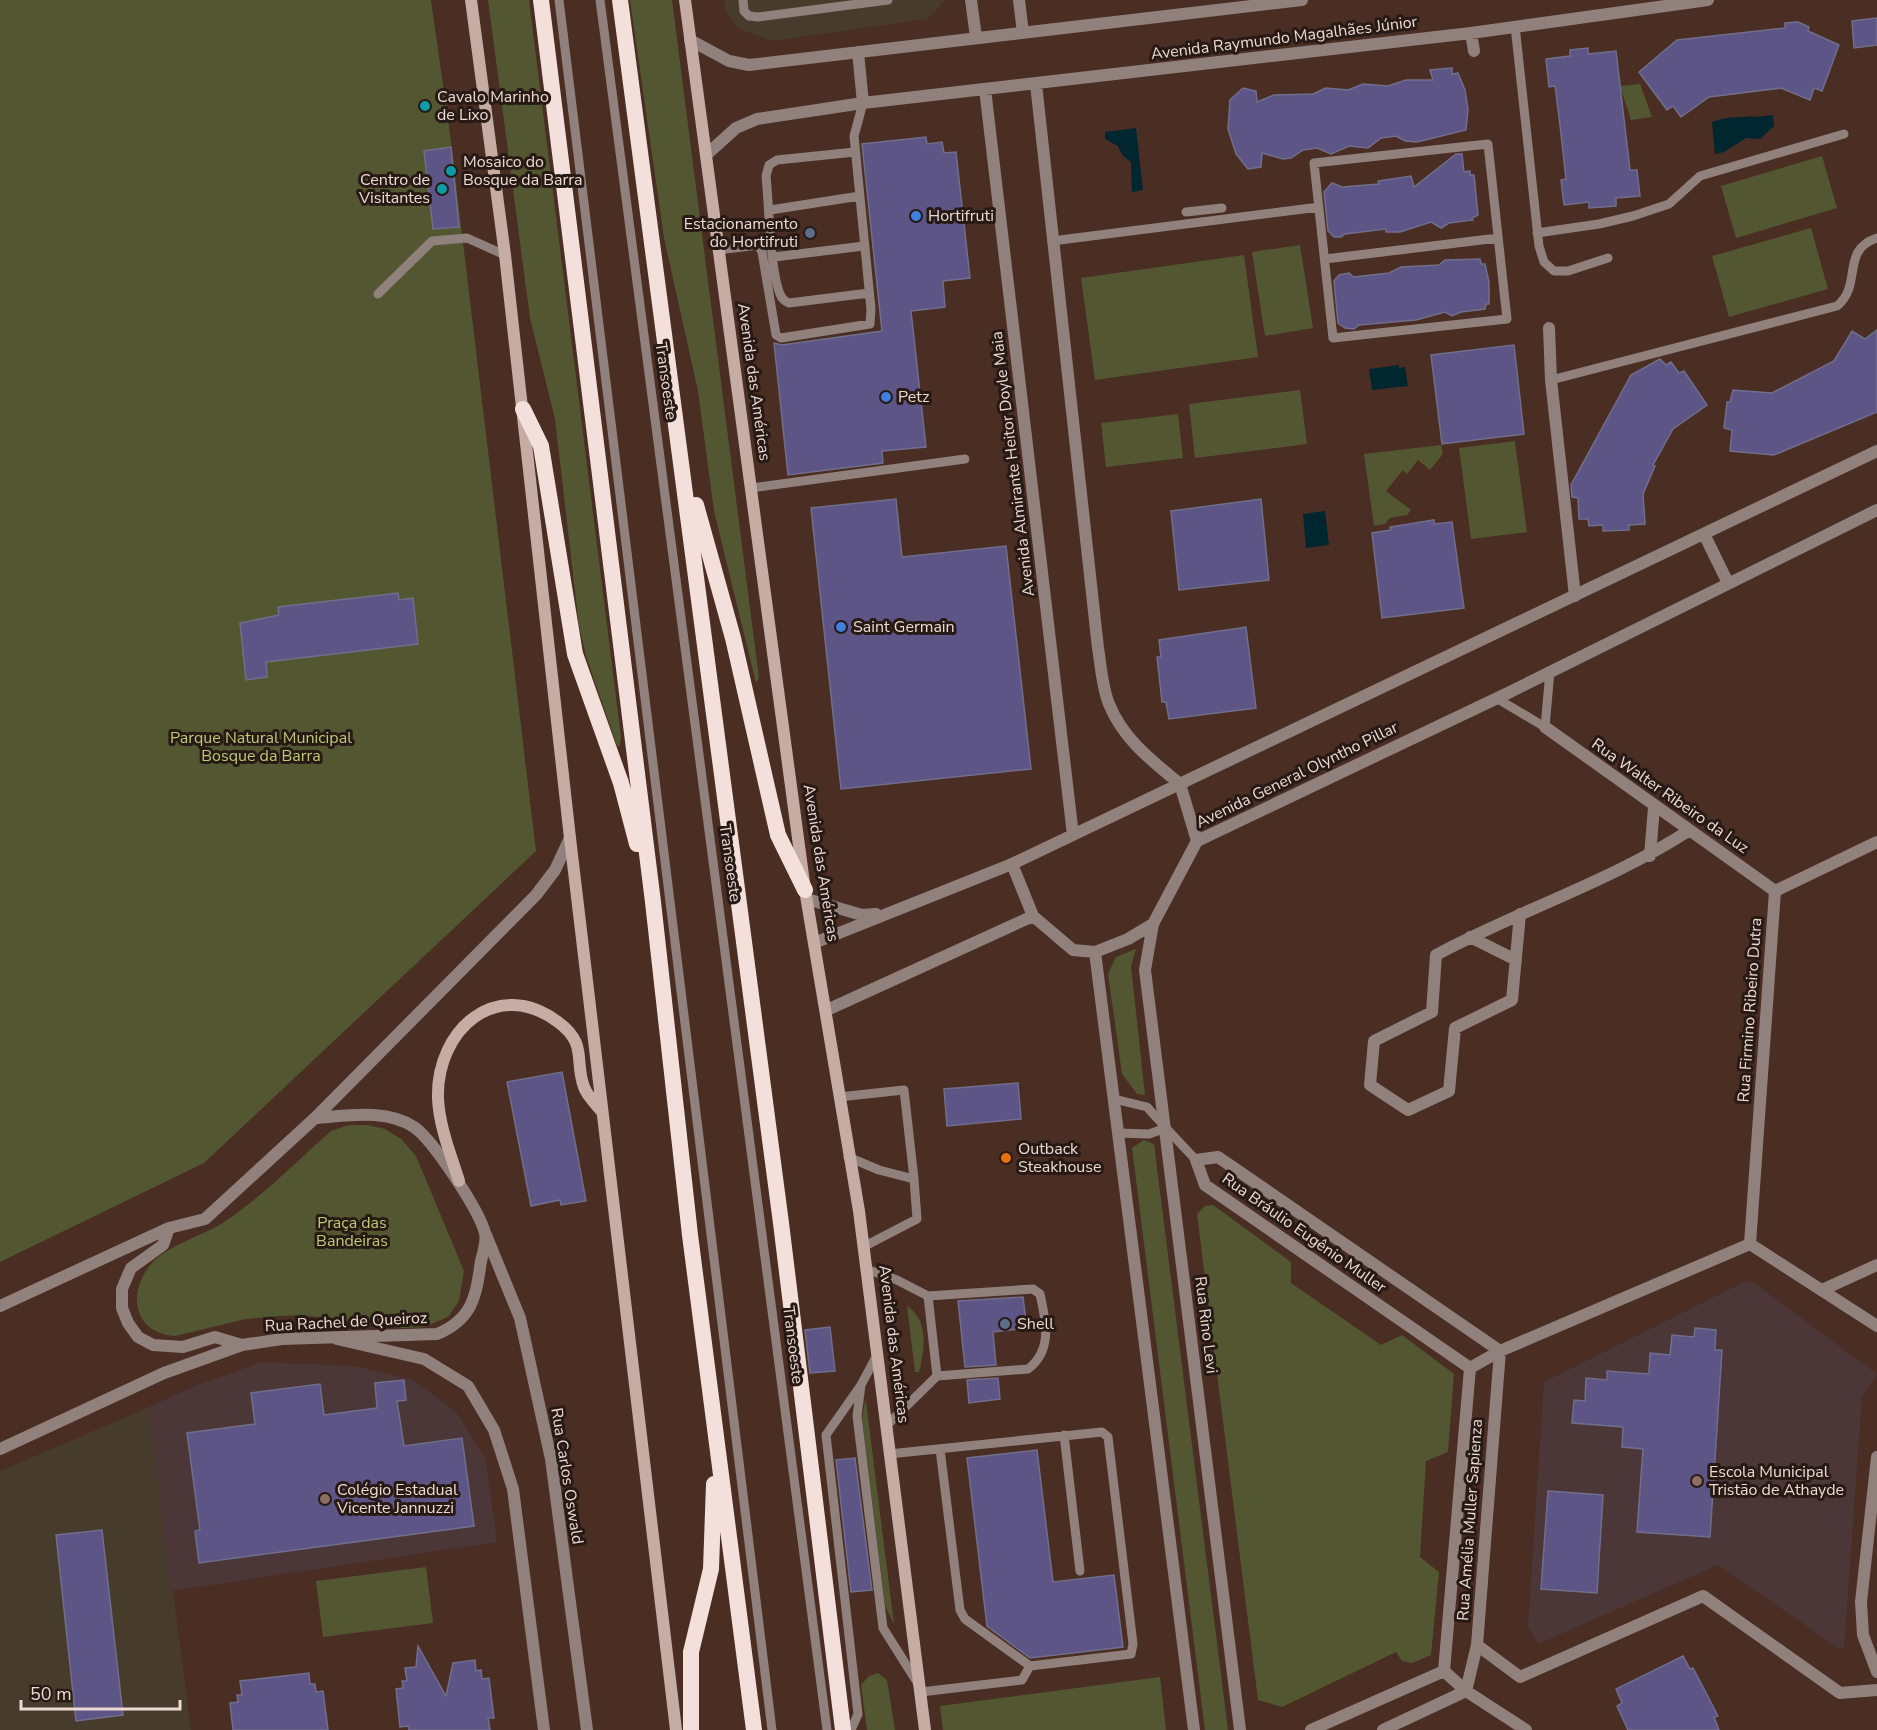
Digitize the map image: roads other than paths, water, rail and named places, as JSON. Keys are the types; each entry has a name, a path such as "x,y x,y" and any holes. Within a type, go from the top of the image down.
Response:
{"highway":[{"path":"541,0 653,902 717,1448 754,1730"},
{"path":"620,0 778,1199 843,1730"},
{"path":"664,336 675,352 697,510 733,638 778,835 806,894"},
{"path":"523,409 541,446 575,654 621,783 653,902"},
{"path":"691,1730 691,1652 711,1569 717,1448"}],"main road":[{"path":"471,0 505,255 570,838 676,1730"},
{"name":"Avenida das Américas","path":"685,0 806,894 827,1010 863,1247 926,1730"},
{"path":"459,1181 444,1134 438,1099 440,1072 454,1036 467,1022 495,1007 511,1005 526,1007 559,1022 574,1037 580,1056 584,1087 604,1114"}],"street":[{"path":"971,0 976,38"},
{"path":"1019,0 1023,33"},
{"path":"690,40 729,61 749,65 1302,0"},
{"name":"Avenida Raymundo Magalhães Júnior","path":"706,155 736,128 757,120 985,89 1471,33 1708,0"},
{"path":"1471,33 1474,51"},
{"path":"858,52 863,104"},
{"path":"1036,84 1098,648 1108,702 1121,730 1143,753 1180,784 1197,841"},
{"name":"Avenida Almirante Heitor Doyle Maia","path":"985,89 1073,836"},
{"path":"1549,328 1551,380 1575,596"},
{"path":"814,943 1012,864 1073,836 1877,451"},
{"name":"Avenida General Olyntho Pillar","path":"1153,924 1197,841 1550,672 1877,510"},
{"path":"1704,534 1728,583"},
{"name":"Rua Walter Ribeiro da Luz","path":"1545,728 1776,891"},
{"path":"1650,855 1654,807"},
{"path":"1520,914 1512,1000 1455,1028 1449,1091 1408,1110 1370,1085 1374,1041 1432,1012 1436,955 1470,937 1520,914 1650,855 1690,830"},
{"path":"0,1306 169,1228 205,1219 315,1118 536,896 555,870 570,838"},
{"path":"1776,891 1877,842"},
{"path":"1012,864 1033,916 1073,950 1095,952 1128,939 1153,924"},
{"name":"Rua Firmino Ribeiro Dutra","path":"1750,1244 1776,891"},
{"path":"806,894 862,915 890,913"},
{"path":"827,1010 1033,916"},
{"name":"Rua Rino Levi","path":"1153,924 1145,970 1240,1730"},
{"path":"1470,937 1516,960"},
{"path":"1095,952 1194,1730"},
{"path":"315,1118 362,1114 393,1118 415,1128 459,1181 486,1235"},
{"name":"Rua Bráulio Eugênio Muller","path":"1470,1368 1205,1185 1196,1160 1218,1157 1500,1351"},
{"path":"169,1228 163,1245 131,1268 122,1289 122,1308 128,1323 138,1337 153,1345 183,1347 215,1337 242,1345"},
{"name":"Rua Rachel de Queiroz","path":"0,1449 164,1374 242,1345 282,1339 416,1336 437,1334 452,1328 472,1302 486,1235"},
{"name":"Rua Carlos Oswald","path":"486,1235 520,1318 551,1459 586,1730"},
{"path":"1470,1368 1500,1351 1750,1244 1877,1326"},
{"path":"1822,1290 1877,1265"},
{"path":"330,1338 424,1359 468,1386 494,1430 513,1489 544,1730"},
{"name":"Rua Amélia Muller Sapienza","path":"1466,1691 1477,1645 1500,1351"},
{"name":"Rua Amélia Muller Sapienza","path":"1444,1671 1470,1368"},
{"path":"1877,1457 1861,1602 1863,1635 1877,1672"},
{"path":"1477,1645 1520,1677 1703,1596 1840,1693 1877,1690"},
{"path":"1311,1730 1444,1671 1466,1691 1526,1730"},
{"path":"1383,1730 1466,1691"}],"lane":[{"path":"559,0 772,1730"},
{"name":"Transoeste","path":"600,0 827,1730"},
{"path":"742,0 744,11 749,16 758,17 888,0"},
{"path":"1515,26 1537,233 1544,262 1554,271 1568,271 1608,258"},
{"path":"718,250 758,245 762,252 773,329 781,338 870,324 854,136 863,104"},
{"path":"1537,233 1599,224 1633,216 1669,204 1700,176 1844,134"},
{"path":"1488,144 1507,318 1333,338 1319,207 1314,163 1488,144"},
{"path":"855,152 777,160 769,165 766,176 774,257 778,292 783,300 789,303 869,293"},
{"path":"770,210 860,196"},
{"path":"1052,241 1319,207"},
{"path":"1186,213 1222,208"},
{"path":"378,294 432,241 467,238 505,255"},
{"path":"1325,259 1498,238"},
{"path":"1551,380 1837,306 1846,299 1851,286 1855,255 1861,247 1877,238"},
{"path":"774,257 864,246"},
{"path":"751,488 965,459"},
{"path":"1496,698 1545,728 1550,672"},
{"path":"839,1097 904,1090 918,1219 863,1247"},
{"path":"1114,1100 1147,1107 1196,1160"},
{"path":"1118,1133 1149,1134 1166,1128"},
{"path":"848,1157 879,1170 914,1179"},
{"path":"866,1269 897,1280 928,1296 1032,1289 1040,1294 1044,1315 1046,1341 1040,1360 1028,1369 937,1376 886,1426"},
{"path":"928,1296 937,1376"},
{"path":"851,1730 858,1714 826,1435 861,1385 877,1355"},
{"path":"861,1385 857,1416 883,1628 920,1688 1022,1680 1030,1666"},
{"path":"889,1454 1102,1432 1108,1437 1133,1644 1131,1654 1030,1666 966,1618 960,1610 940,1449"},
{"path":"1064,1435 1080,1571"}],"water":[{"path":"1773,115 1774,126 1760,139 1746,138 1724,152 1715,154 1712,122 1727,118"},
{"path":"1136,128 1143,190 1132,192 1131,162 1123,156 1118,146 1105,139 1105,132"},
{"path":"1399,365 1399,368 1405,367 1408,386 1372,390 1369,369"},
{"path":"1325,511 1329,545 1306,548 1303,514"}],"place":[{"name":"Cavalo Marinho de Lixo","path":"425,106"},
{"name":"Mosaico do Bosque da Barra","path":"451,171"},
{"name":"Centro de Visitantes","path":"442,189"},
{"name":"Hortifruti","path":"916,216"},
{"name":"Estacionamento do Hortifruti","path":"810,233"},
{"name":"Petz","path":"886,397"},
{"name":"Saint Germain","path":"841,627"},
{"name":"Outback Steakhouse","path":"1006,1158"},
{"name":"Shell","path":"1005,1324"},
{"name":"Escola Municipal Tristão de Athayde","path":"1697,1481"},
{"name":"Colégio Estadual Vicente Jannuzzi","path":"325,1499"}],"park label":[{"name":"Parque Natural Municipal Bosque da Barra","path":"261,747"},
{"name":"Praça das Bandeiras","path":"352,1232"}]}
